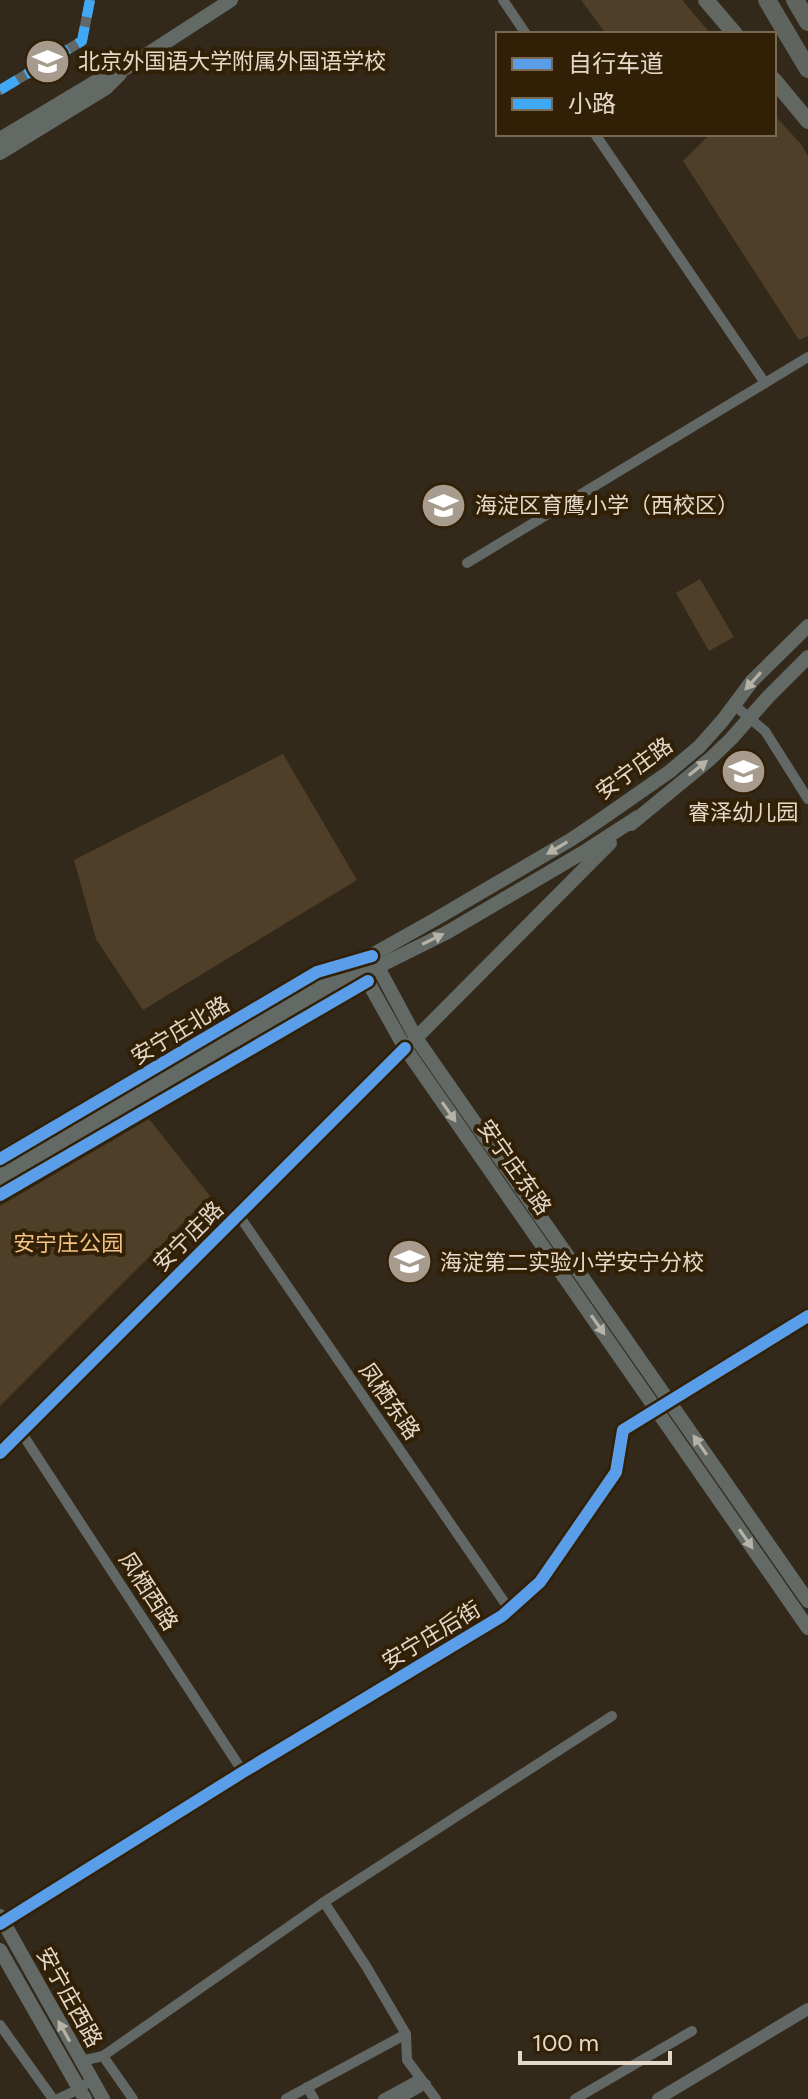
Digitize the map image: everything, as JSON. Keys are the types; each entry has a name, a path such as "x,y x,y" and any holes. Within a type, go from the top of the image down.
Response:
{"highway":[{"path":"767,0 808,69"},
{"path":"795,0 808,22"}],"main road":[{"path":"0,139 100,79 126,68 231,0"},
{"path":"706,0 733,32"},
{"path":"0,153 106,88 126,68"},
{"path":"776,82 808,121"},
{"name":"安宁庄路","path":"375,961 562,845 669,772 699,747 752,681 808,626"},
{"name":"安宁庄路","path":"410,1043 547,908 586,865 638,817 710,759 808,657"},
{"name":"安宁庄路","path":"375,961 446,933 638,817"},
{"name":"安宁庄北路","path":"0,1171 375,961"},
{"name":"安宁庄东路","path":"375,961 410,1043"},
{"name":"安宁庄北路","path":"0,1186 360,969"},
{"name":"安宁庄东路","path":"360,969 663,1404 808,1601"},
{"name":"安宁庄东路","path":"663,1404 808,1628"},
{"name":"安宁庄西路","path":"1,1921 81,2061 85,2090 103,2099"},
{"path":"0,1950 85,2090"}],"street":[{"path":"0,90 82,41 90,0"},
{"path":"503,0 525,32"},
{"path":"596,136 765,383"},
{"path":"467,563 808,357"},
{"path":"734,705 771,739 808,799"},
{"name":"安宁庄路","path":"0,1453 410,1043"},
{"name":"凤栖东路","path":"238,1214 509,1609"},
{"name":"安宁庄后街","path":"1,1921 509,1609 540,1582 616,1472 623,1430 808,1316"},
{"name":"凤栖西路","path":"21,1432 243,1772"},
{"path":"81,2061 103,2056 324,1902 612,1716"},
{"path":"324,1902 406,2034 407,2060 436,2099"},
{"path":"658,2099 808,2009"},
{"path":"0,2025 55,2099 85,2090"},
{"path":"575,2099 692,2031"},
{"path":"286,2099 406,2034"},
{"path":"103,2056 133,2099"},
{"path":"383,2099 423,2082"},
{"path":"399,2099 423,2082"},
{"path":"307,2087 314,2099"}],"green space":[{"path":"581,0 682,0 709,32 605,32"},
{"path":"776,117 801,144 808,156 808,336 799,340 683,161 708,136 776,136"},
{"path":"700,579 734,637 709,651 676,593"},
{"path":"283,754 357,880 143,1010 96,939 74,860"},
{"name":"安宁庄公园","path":"149,1119 210,1196 0,1406 0,1206"}],"marked path":[{"path":"0,90 82,41 90,0"}],"cycle path":[{"path":"0,1159 317,972 372,956"},
{"path":"0,1195 368,981"},
{"path":"0,1453 405,1048"},
{"path":"0,1924 243,1772 502,1616 540,1582 616,1472 623,1430 808,1316"}],"place":[{"name":"北京外国语大学附属外国语学校","path":"47,61"},
{"name":"海淀区育鹰小学（西校区）","path":"444,505"},
{"name":"睿泽幼儿园","path":"743,771"},
{"name":"海淀第二实验小学安宁分校","path":"409,1262"}]}
